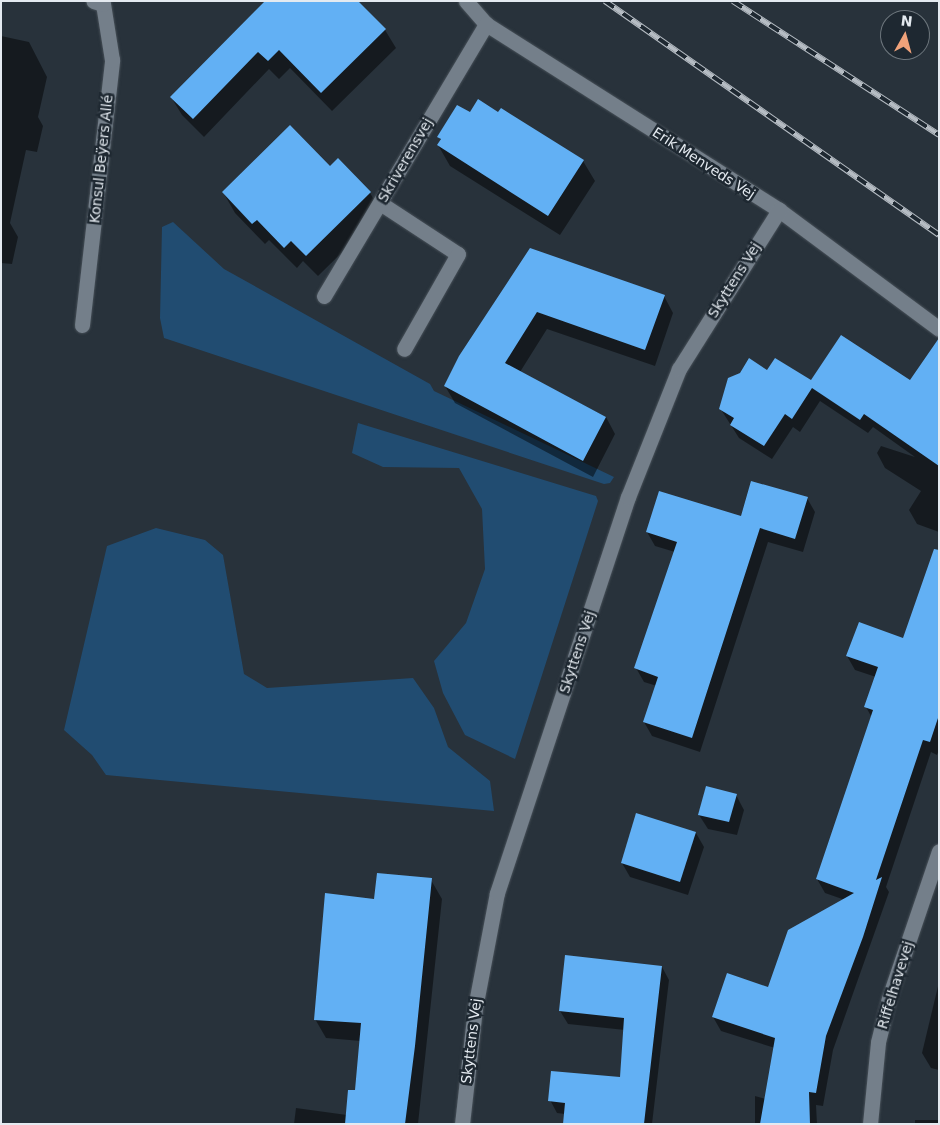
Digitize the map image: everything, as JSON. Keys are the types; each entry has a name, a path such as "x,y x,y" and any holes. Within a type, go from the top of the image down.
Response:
{"street":[{"name":"Erik Menveds Vej","path":"466,1 486,24 778,210 939,329"},
{"name":"Konsul Beÿers Allé","path":"82,325 112,60 98,2"},
{"name":"Skriverensvej","path":"324,296 486,24"},
{"path":"380,203 458,254 404,349"},
{"name":"Skyttens Vej","path":"462,1124 474,1008 497,894 628,497 679,369 778,210"},
{"name":"Riffelhavevej","path":"870,1124 878,1042 939,851"}],"shaded area":[{"path":"173,222 224,269 430,384 434,391 614,477 610,483 604,484 164,338 160,318 162,227"},
{"path":"358,423 596,496 598,501 515,759 465,735 443,693 434,661 466,623 485,569 482,509 459,468 383,467 352,453"},
{"path":"156,528 205,540 223,555 244,674 267,688 413,678 434,708 448,747 490,781 494,811 106,775 92,755 64,730 107,546"}],"building":[{"path":"265,1 358,1 386,29 321,93 279,50 268,61 258,52 193,119 170,97"},
{"path":"478,99 498,112 501,108 584,160 548,216 437,145 441,139 437,137 457,105 470,112"},
{"path":"290,125 330,166 338,158 371,192 306,256 291,241 284,248 257,220 252,224 222,192"},
{"path":"530,248 665,295 645,350 537,312 505,363 606,417 583,461 444,386 459,356"},
{"path":"841,335 910,380 939,338 939,466 864,414 860,420 812,388 792,419 785,414 764,446 730,425 734,418 719,409 728,378 740,373 749,358 767,370 775,358 811,380"},
{"path":"751,481 808,497 795,539 760,528 692,738 643,722 658,677 634,668 677,542 646,532 659,491 741,516"},
{"path":"934,549 939,550 939,715 930,742 923,740 876,880 882,877 863,937 826,1036 816,1093 809,1092 810,1124 760,1124 775,1038 712,1017 727,973 768,987 788,930 854,893 816,879 873,710 864,707 878,667 846,656 859,622 903,638"},
{"path":"706,786 737,794 729,822 698,815"},
{"path":"636,813 696,832 680,882 621,863"},
{"path":"377,873 432,878 415,1046 405,1124 345,1124 348,1090 355,1090 361,1023 314,1020 325,893 374,899"},
{"path":"565,955 662,966 644,1124 563,1124 565,1103 548,1101 551,1071 620,1077 624,1018 559,1011"}],"railway":[{"path":"605,1 939,235"},
{"path":"733,1 939,135"}]}
